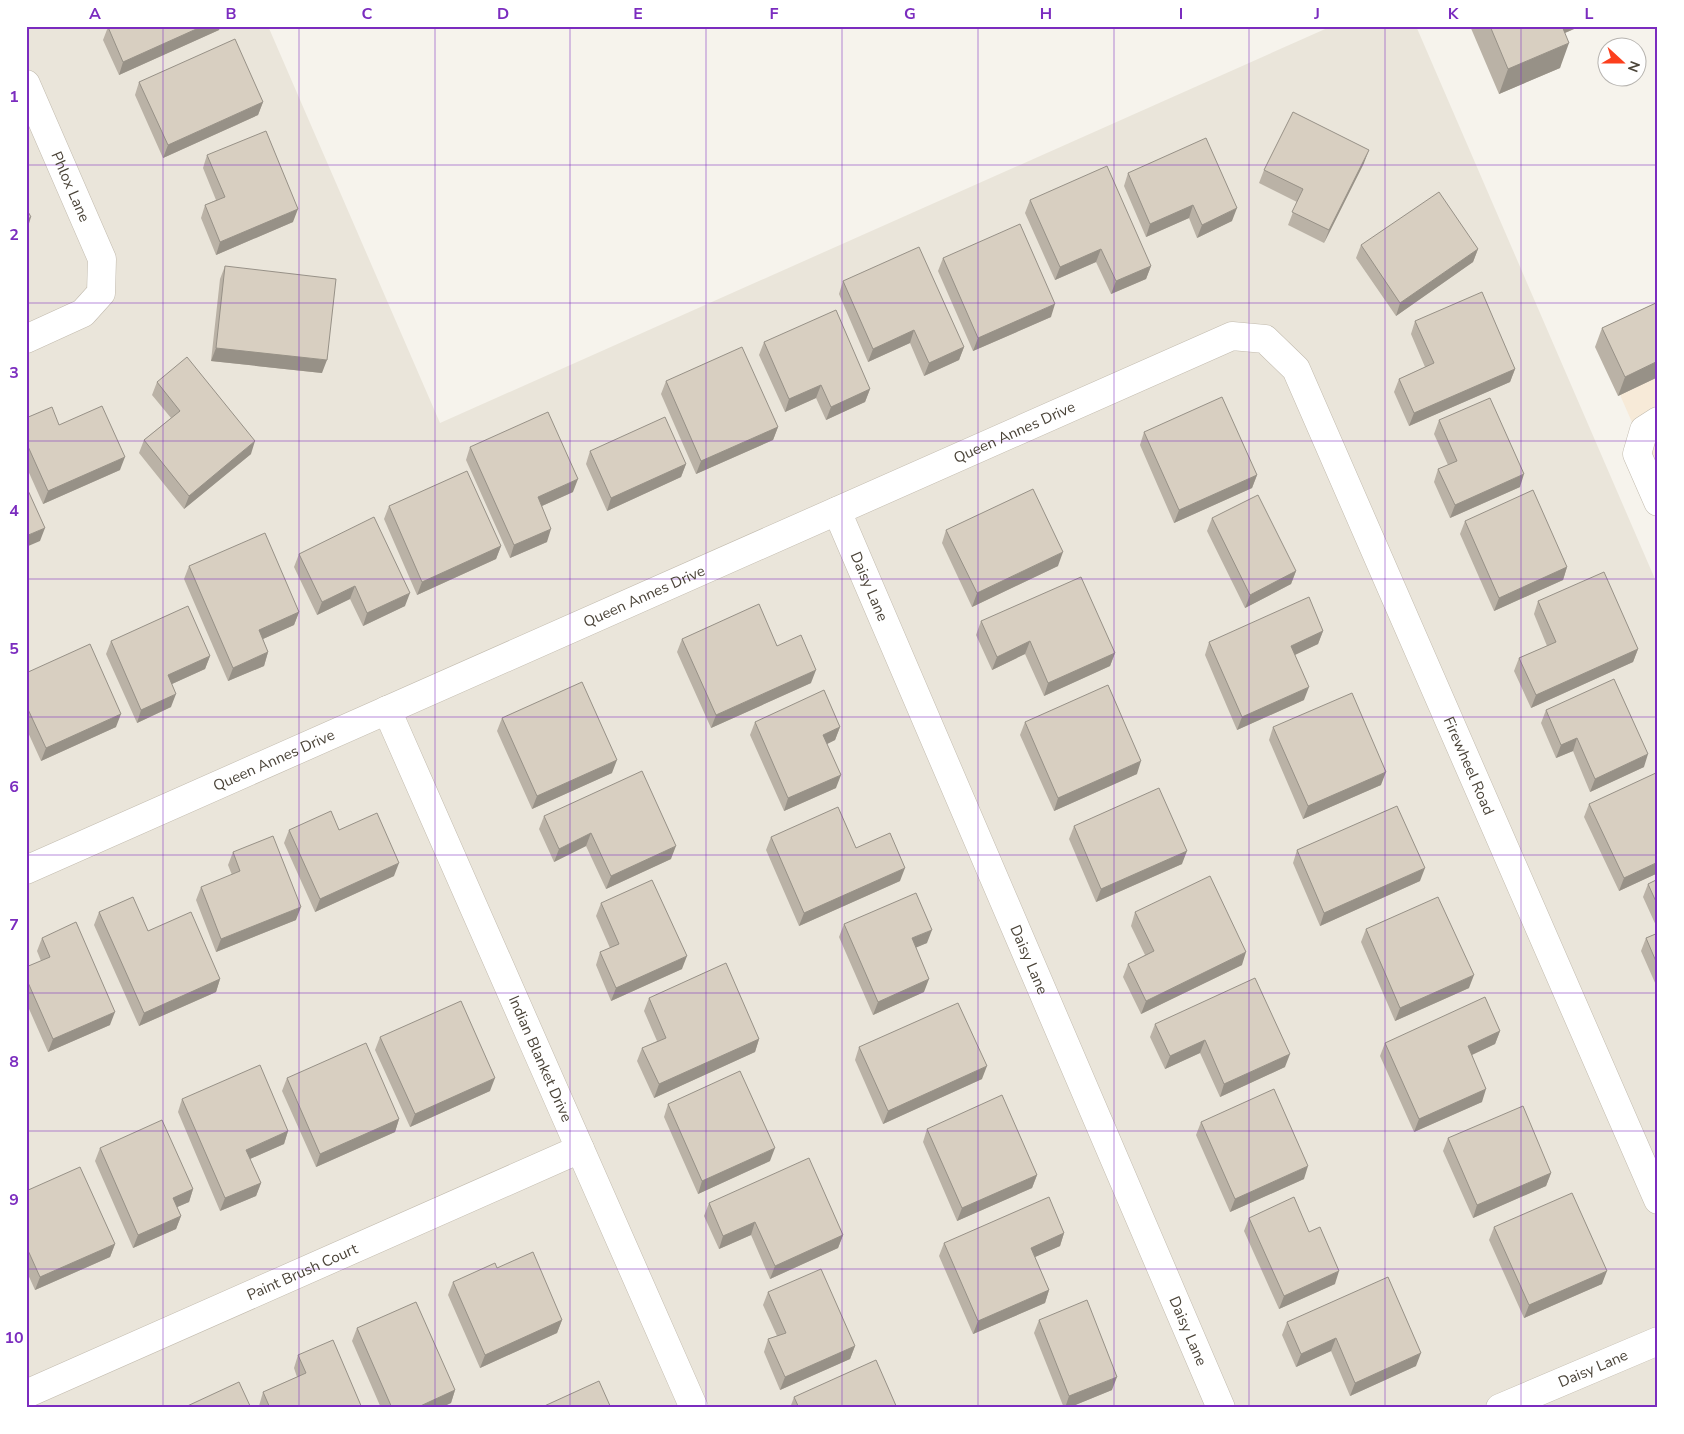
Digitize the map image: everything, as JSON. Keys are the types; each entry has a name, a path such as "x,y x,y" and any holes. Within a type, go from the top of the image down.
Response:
{"street":[{"name":"Phlox Lane","path":"26,84 102,259 101,293 83,313 26,339"},
{"name":"Queen Annes Drive","path":"26,870 1232,336 1265,339"},
{"name":"Firewheel Road","path":"1265,339 1296,369 1658,1200"},
{"path":"1658,421 1644,430 1637,454 1658,502"},
{"name":"Daisy Lane","path":"837,511 1221,1408"},
{"name":"Indian Blanket Drive","path":"387,710 694,1408"},
{"name":"Paint Brush Court","path":"26,1394 580,1149"},
{"name":"Daisy Lane","path":"1500,1408 1658,1341"}],"shaded area":[{"path":"26,26 268,26 440,423 1332,26 1416,26 1658,586 1658,1408 26,1408"},
{"path":"1658,315 1658,482 1597,342"}],"building":[{"path":"203,26 123,62 108,27"},
{"path":"1490,26 1562,26 1569,43 1508,69"},
{"path":"235,39 263,102 168,145 139,82"},
{"path":"1293,112 1369,150 1329,230 1292,212 1303,189 1264,170"},
{"path":"266,131 298,209 220,242 205,205 225,197 207,155"},
{"path":"1206,138 1237,208 1202,225 1193,205 1150,224 1128,173"},
{"path":"1107,166 1151,266 1116,281 1101,249 1060,267 1030,200"},
{"path":"1439,192 1478,249 1400,303 1361,245"},
{"path":"26,208 31,217 26,220"},
{"path":"1020,224 1055,304 978,338 943,258"},
{"path":"919,247 964,347 929,363 914,330 873,349 843,281"},
{"path":"225,266 336,279 327,360 216,348"},
{"path":"1482,292 1515,369 1414,413 1399,379 1434,363 1415,321"},
{"path":"1658,302 1658,361 1625,377 1602,328"},
{"path":"836,310 870,389 831,407 821,385 789,399 764,342"},
{"path":"742,347 778,427 701,461 666,381"},
{"path":"187,357 255,441 189,496 144,440 180,411 157,382"},
{"path":"1222,397 1257,475 1179,510 1144,432"},
{"path":"1490,398 1524,474 1455,505 1438,469 1457,461 1439,420"},
{"path":"102,406 125,457 48,491 26,442 26,418 52,407 59,425"},
{"path":"548,412 578,479 538,497 551,529 514,545 470,447"},
{"path":"665,417 686,464 611,498 590,451"},
{"path":"467,471 501,546 422,582 389,506"},
{"path":"26,486 45,528 26,536"},
{"path":"1033,489 1063,552 977,593 946,530"},
{"path":"1533,490 1567,567 1499,598 1465,521"},
{"path":"1258,495 1296,571 1250,595 1212,518"},
{"path":"374,517 410,593 367,613 355,586 322,602 299,554"},
{"path":"265,533 299,612 259,630 268,652 233,668 189,566"},
{"path":"1604,572 1638,649 1536,695 1519,658 1556,642 1538,601"},
{"path":"1081,577 1115,653 1048,683 1030,641 997,657 981,621"},
{"path":"1309,597 1323,631 1291,646 1309,687 1242,717 1209,642"},
{"path":"759,604 777,646 801,635 816,670 716,715 682,639"},
{"path":"188,606 210,656 168,675 176,694 141,710 111,641"},
{"path":"90,644 121,714 46,748 26,705 26,673"},
{"path":"1614,679 1648,754 1595,779 1577,738 1561,745 1546,710"},
{"path":"582,682 617,760 537,796 502,718"},
{"path":"1108,685 1141,761 1058,798 1025,722"},
{"path":"824,690 840,727 823,735 841,775 788,798 755,722"},
{"path":"1352,693 1386,772 1308,806 1273,727"},
{"path":"642,771 676,846 611,876 591,833 559,849 544,816"},
{"path":"1658,772 1658,862 1624,878 1589,804"},
{"path":"1159,788 1187,851 1101,889 1074,826"},
{"path":"1397,806 1425,868 1324,913 1297,850"},
{"path":"838,807 856,848 890,833 905,868 804,913 771,837"},
{"path":"331,811 339,830 377,813 399,863 320,899 289,830"},
{"path":"273,836 301,907 221,939 201,887 240,871 233,852"},
{"path":"1210,876 1246,952 1146,1001 1128,964 1154,951 1135,912"},
{"path":"1658,879 1658,906 1648,884"},
{"path":"652,880 687,956 616,988 600,952 619,944 601,903"},
{"path":"916,893 932,930 912,938 929,979 878,1002 844,924"},
{"path":"133,897 148,931 191,912 220,979 144,1013 99,912"},
{"path":"1438,897 1474,975 1400,1008 1366,929"},
{"path":"76,922 115,1012 53,1039 26,978 26,967 50,957 42,938"},
{"path":"1658,933 1658,966 1646,938"},
{"path":"726,963 759,1039 659,1084 642,1048 666,1038 649,998"},
{"path":"1255,978 1290,1054 1224,1084 1205,1040 1170,1056 1155,1024"},
{"path":"1485,997 1500,1031 1468,1046 1486,1089 1419,1119 1385,1043"},
{"path":"461,1001 495,1078 415,1114 380,1037"},
{"path":"958,1003 987,1066 888,1111 859,1047"},
{"path":"366,1043 399,1119 320,1154 287,1078"},
{"path":"260,1065 288,1131 246,1150 261,1183 225,1198 182,1099"},
{"path":"740,1071 775,1148 702,1181 668,1104"},
{"path":"1274,1089 1308,1166 1235,1199 1201,1122"},
{"path":"1002,1095 1037,1175 962,1208 927,1129"},
{"path":"1523,1106 1551,1173 1477,1205 1448,1138"},
{"path":"162,1120 193,1189 173,1198 181,1216 138,1235 100,1148"},
{"path":"809,1158 843,1235 775,1266 755,1222 723,1236 709,1203"},
{"path":"80,1167 115,1244 40,1277 26,1246 26,1191"},
{"path":"1572,1193 1607,1271 1529,1305 1494,1227"},
{"path":"1049,1197 1064,1233 1031,1248 1049,1290 978,1321 944,1243"},
{"path":"1294,1197 1309,1232 1320,1227 1339,1271 1284,1296 1249,1218"},
{"path":"533,1252 562,1320 485,1355 453,1282 495,1263 497,1268"},
{"path":"821,1269 855,1346 785,1377 768,1339 786,1333 768,1292"},
{"path":"1388,1277 1421,1353 1355,1383 1336,1338 1301,1354 1287,1322"},
{"path":"1087,1300 1117,1377 1069,1396 1039,1320"},
{"path":"416,1302 455,1390 416,1408 392,1408 357,1328"},
{"path":"333,1340 362,1408 270,1408 263,1392 306,1373 298,1355"},
{"path":"876,1360 897,1408 799,1408 794,1397"},
{"path":"599,1381 611,1408 540,1408"},
{"path":"239,1382 251,1408 183,1408"}]}
